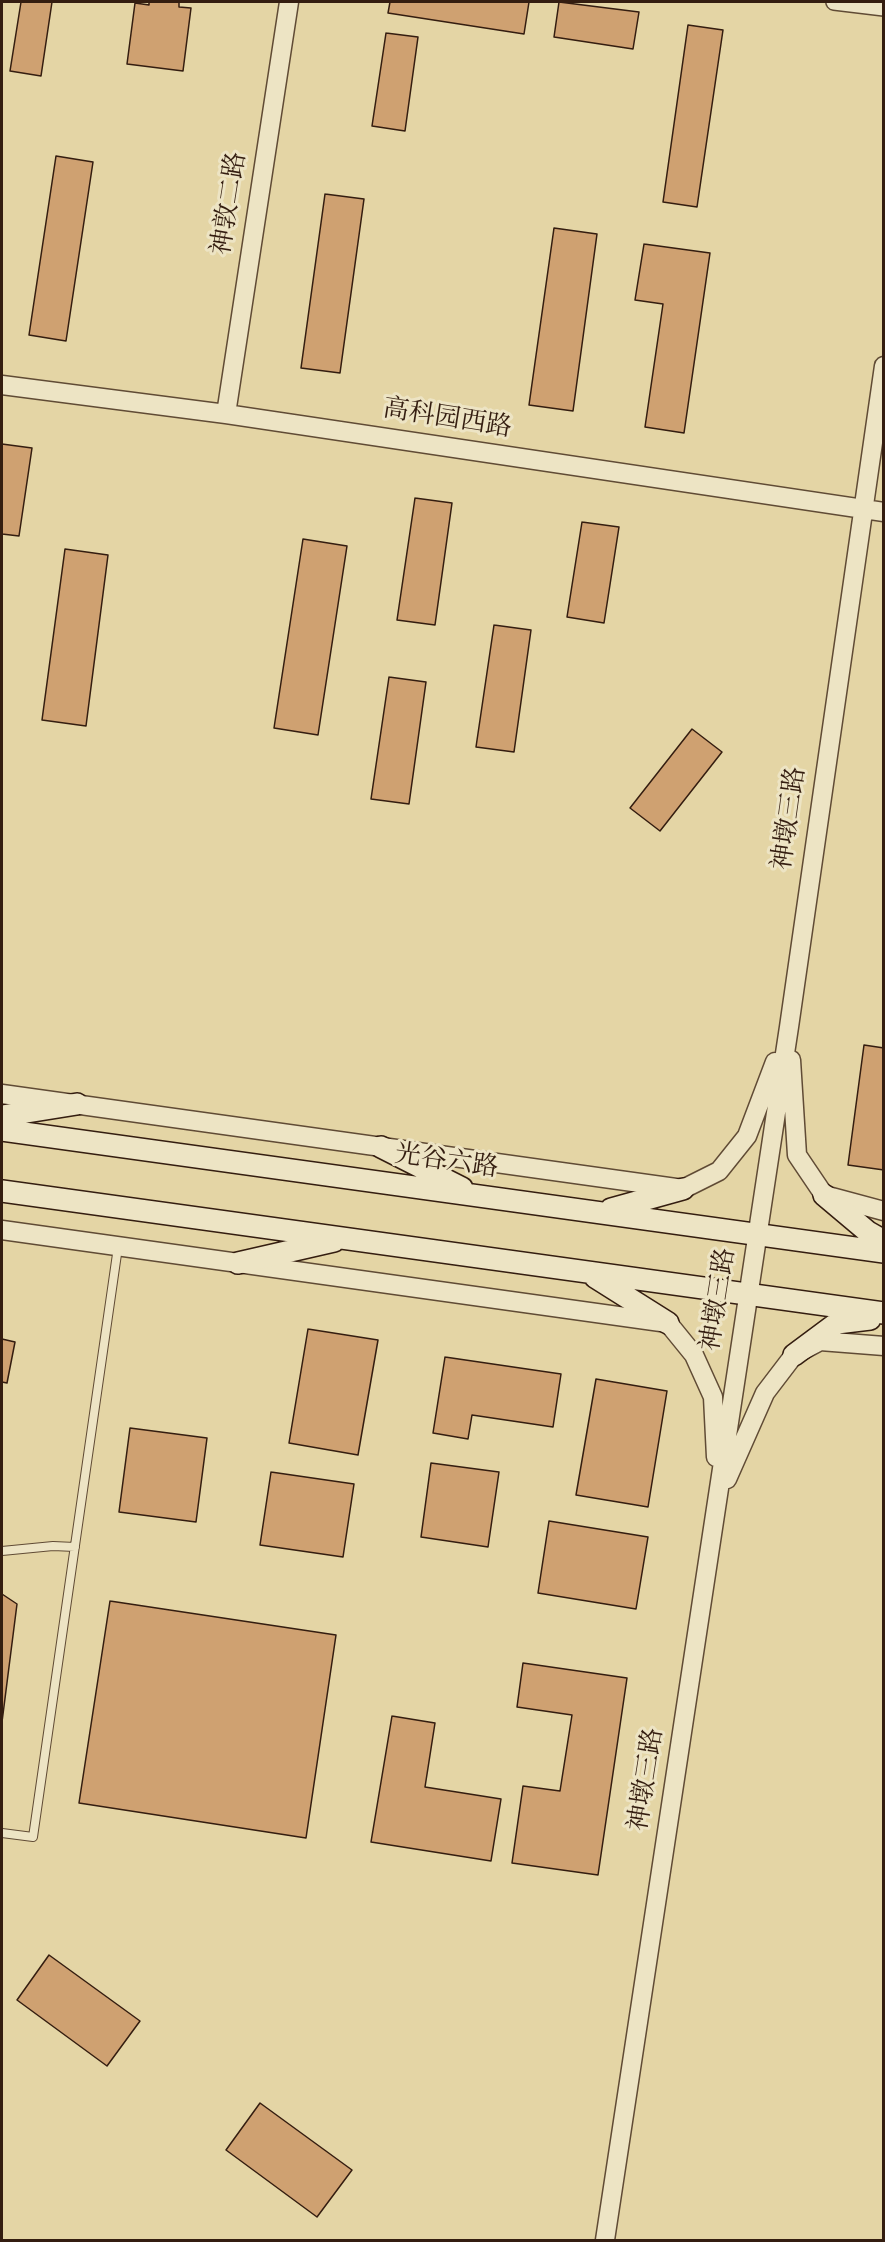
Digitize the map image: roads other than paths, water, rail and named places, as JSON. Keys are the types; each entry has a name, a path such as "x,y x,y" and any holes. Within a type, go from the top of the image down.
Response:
{"main road":[{"path":"2,1116 78,1104"},
{"name":"光谷六路","path":"2,1130 884,1252"},
{"path":"381,1146 476,1196"},
{"path":"597,1212 683,1189"},
{"path":"2,1191 884,1315"},
{"path":"824,1195 868,1232 884,1241"},
{"path":"238,1263 346,1238"},
{"path":"587,1272 668,1323"},
{"path":"794,1355 837,1323 884,1315"}],"street":[{"name":"神敦二路","path":"226,414 289,2"},
{"path":"834,2 884,8"},
{"name":"神墩三路","path":"605,2241 789,1028 884,366"},
{"name":"高科园西路","path":"2,386 226,414 884,512"},
{"path":"2,1094 683,1189 719,1171 747,1136 789,1028"},
{"path":"789,1028 797,1155 824,1195 884,1211"},
{"path":"2,1230 668,1323 694,1354 713,1397 718,1499"},
{"path":"718,1499 765,1393 794,1355 820,1341 884,1346"}],"lane":[{"path":"2,1833 33,1838 118,1247"},
{"path":"2,1551 53,1546 75,1547"}]}
